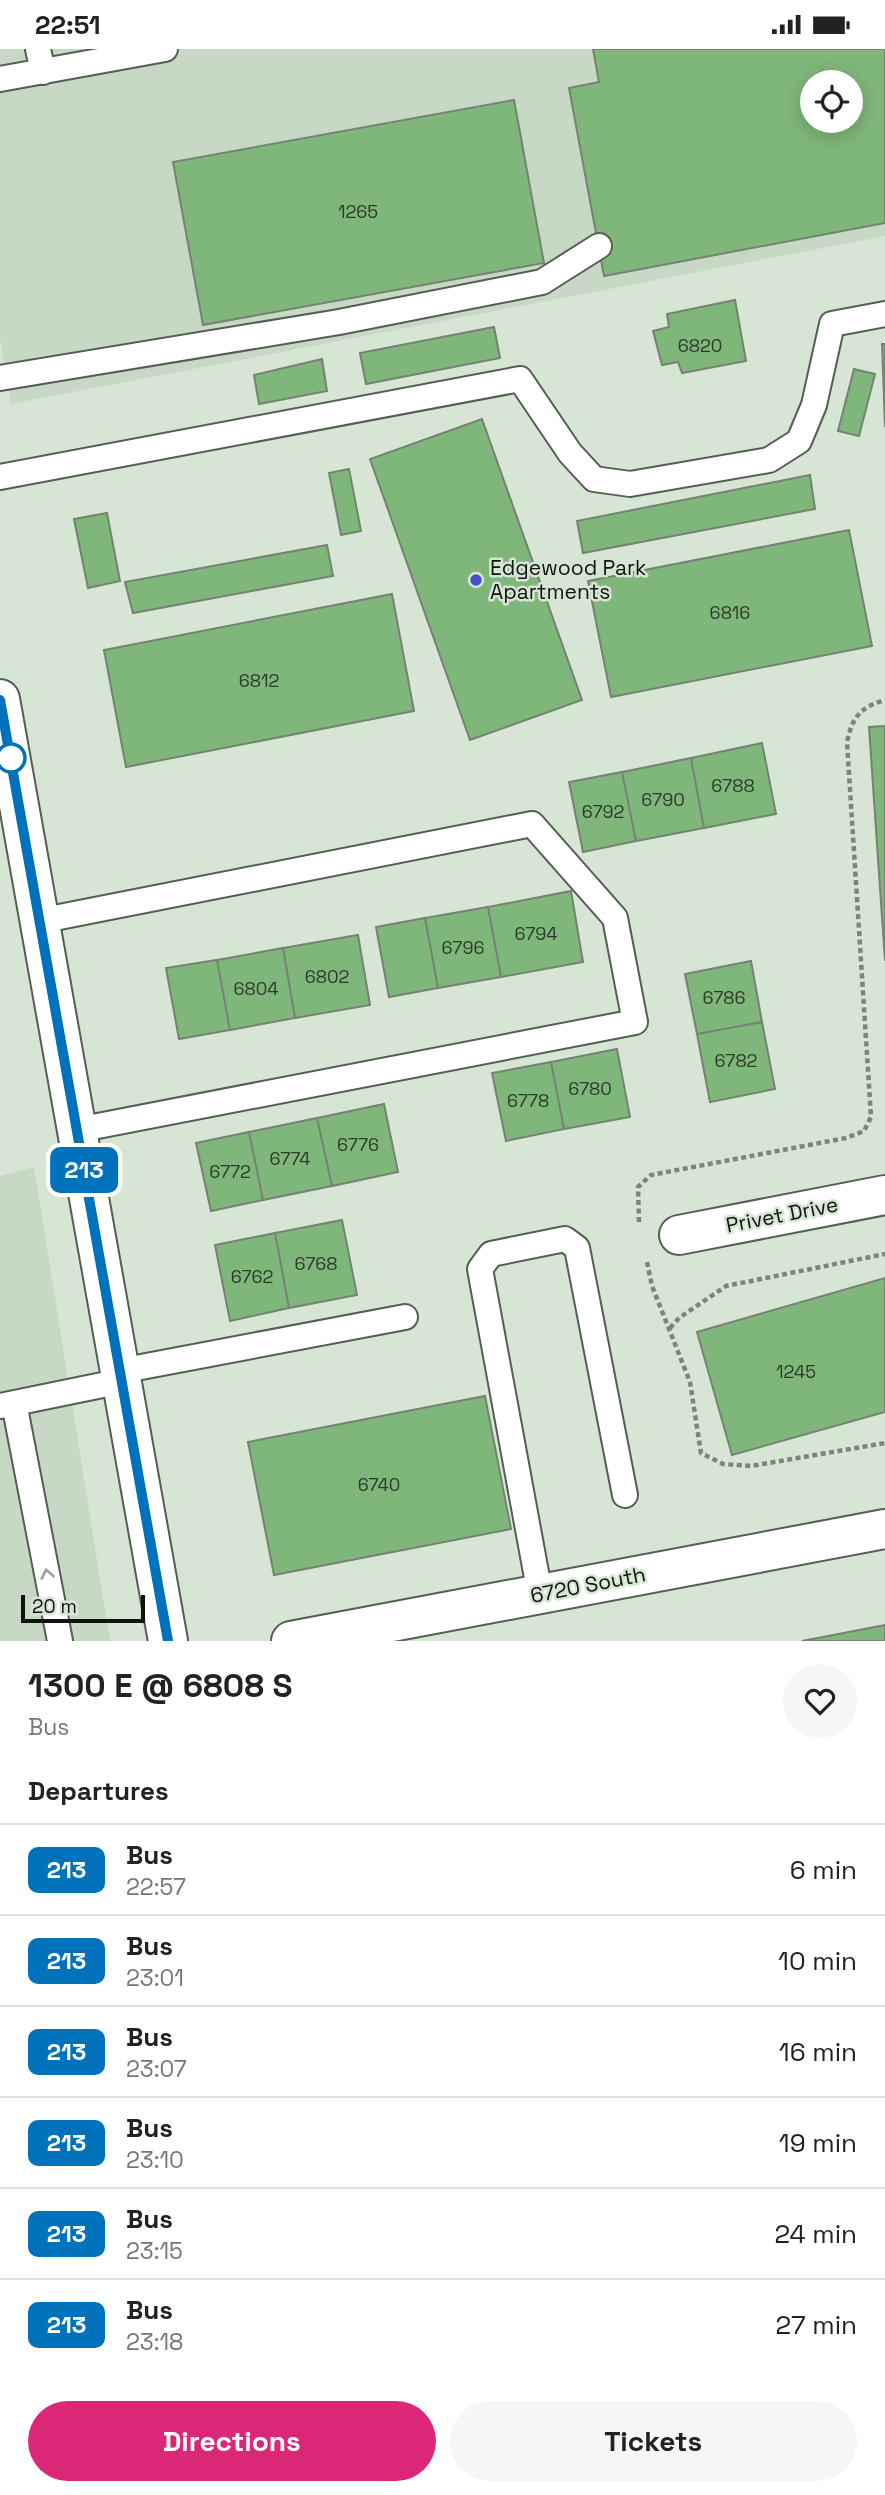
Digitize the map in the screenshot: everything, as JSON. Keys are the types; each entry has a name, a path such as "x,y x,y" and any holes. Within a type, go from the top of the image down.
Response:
{"main road":[{"path":"0,699 6,764 39,921 168,1641"},
{"name":"Privet Drive","path":"660,1234 885,1195"},
{"name":"6720 South","path":"291,1641 885,1529"}],"lane":[{"path":"0,79 40,60 165,49"},
{"path":"0,377 339,322 542,282 599,246"},
{"path":"0,477 520,379 570,453 594,479 630,484 769,460 799,441 814,405 832,324 885,314"},
{"path":"39,921 531,824 615,918 635,1023 77,1130"},
{"path":"540,1594 480,1269 491,1254 565,1239 576,1248 625,1495"},
{"path":"60,1641 7,1405 121,1376 405,1317"}],"path":[{"path":"660,1234 638,1187 650,1175 846,1138 864,1131 871,1117 847,742 852,721 870,704 885,700"},
{"path":"670,1328 679,1318 726,1286 885,1254"},
{"path":"647,1260 652,1286 690,1382 701,1453 723,1464 751,1466 885,1443"}],"shaded area":[{"path":"0,49 885,49 885,236 11,404 0,338"},
{"path":"34,1167 110,1641 0,1641 0,1176"}],"building":[{"path":"593,49 885,49 885,223 604,276 569,88 599,82"},
{"path":"514,100 544,263 203,325 173,162"},
{"path":"735,300 746,361 682,373 678,362 662,365 653,331 669,327 667,314"},
{"path":"494,327 500,358 366,384 360,353"},
{"path":"882,344 885,344 885,427"},
{"path":"322,359 327,391 259,404 254,375"},
{"path":"854,369 875,374 859,436 838,431"},
{"name":"Edgewood Park Apartments","path":"482,419 582,700 470,740 370,459"},
{"path":"349,469 361,531 341,535 329,473"},
{"path":"810,475 815,509 583,553 577,521"},
{"path":"107,513 120,581 88,588 74,519"},
{"name":"Edgewood Park Apartments","path":"849,530 872,646 611,697 588,581"},
{"path":"327,545 333,576 133,613 125,582"},
{"path":"392,594 414,711 126,767 104,650"},
{"path":"885,726 885,961 869,727"},
{"path":"762,743 776,814 704,828 691,758"},
{"path":"691,758 704,828 636,841 622,772"},
{"path":"622,772 636,841 583,852 569,782"},
{"path":"571,891 583,962 501,977 488,907"},
{"path":"488,907 501,977 438,988 425,918"},
{"path":"425,918 438,988 389,997 376,927"},
{"path":"358,935 370,1005 295,1018 283,948"},
{"path":"283,948 295,1018 230,1030 217,960"},
{"path":"217,960 230,1030 179,1039 166,968"},
{"path":"751,961 762,1022 697,1034 685,974"},
{"path":"762,1022 775,1089 710,1102 697,1034"},
{"path":"617,1049 630,1117 564,1129 551,1062"},
{"path":"551,1062 564,1129 506,1141 492,1073"},
{"path":"384,1104 398,1172 332,1186 317,1118"},
{"path":"317,1118 332,1186 263,1200 249,1132"},
{"path":"249,1132 263,1200 211,1211 196,1143"},
{"path":"342,1220 357,1295 289,1308 275,1233"},
{"path":"275,1233 289,1308 230,1321 215,1245"},
{"path":"885,1278 885,1412 732,1455 697,1332"},
{"path":"485,1396 511,1529 274,1575 248,1442"},
{"path":"885,1625 885,1641 802,1641"}],"bus line":[{"name":"213","path":"0,700 168,1641"}],"place":[{"name":"Edgewood Park Apartments","path":"476,580"}]}
